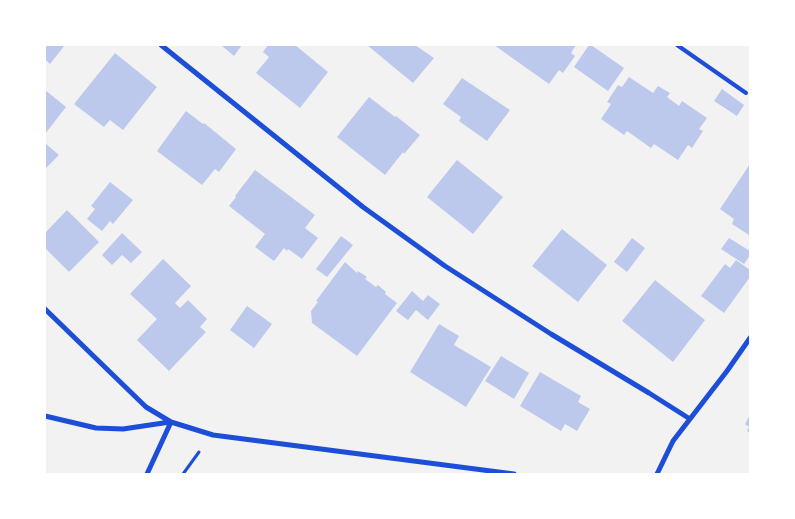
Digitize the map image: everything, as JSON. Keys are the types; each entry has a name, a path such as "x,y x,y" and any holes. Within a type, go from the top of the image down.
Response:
{"street":[{"path":"162,45 363,207 445,266 551,334 690,419"},
{"path":"45,309 146,407 171,422 213,434 514,474"},
{"path":"656,474 673,441 750,338"},
{"path":"45,416 96,428 123,429 171,422"},
{"path":"147,474 171,422"}],"lane":[{"path":"678,45 746,93"}],"path":[{"path":"183,474 213,434"}],"building":[{"path":"45,45 65,45 50,64 45,59"},
{"path":"221,45 242,45 234,56"},
{"path":"268,45 295,45 328,72 300,108 256,73 269,57 263,52"},
{"path":"367,45 415,45 434,58 413,83"},
{"path":"494,45 576,45 571,53 575,56 563,73 559,70 549,84"},
{"path":"589,45 624,68 608,91 574,67"},
{"path":"115,53 157,87 123,130 110,120 104,127 74,104"},
{"path":"629,77 653,93 658,86 670,93 667,97 679,106 682,101 707,118 699,129 703,131 692,148 688,145 678,160 654,144 651,148 627,131 624,135 601,119 611,104 607,102 618,85 622,87"},
{"path":"462,78 510,110 487,141 459,121 461,117 443,104"},
{"path":"722,89 744,105 737,116 714,101"},
{"path":"45,90 66,107 45,134"},
{"path":"369,97 420,135 404,154 403,152 385,175 337,137"},
{"path":"186,111 236,149 219,172 215,169 202,185 157,151"},
{"path":"45,143 59,155 45,169"},
{"path":"457,160 503,197 473,234 427,197"},
{"path":"750,164 749,235 732,224 734,219 720,209"},
{"path":"255,170 315,215 305,228 318,238 302,259 284,248 274,261 255,247 265,234 229,206"},
{"path":"110,182 133,200 113,224 110,221 102,231 87,219 95,209 91,206"},
{"path":"67,210 99,242 69,272 45,248 45,233"},
{"path":"562,229 607,265 578,302 532,266"},
{"path":"122,233 142,252 131,263 122,255 112,265 102,255"},
{"path":"341,236 353,245 327,277 316,269"},
{"path":"632,238 645,248 627,272 614,262"},
{"path":"729,238 750,251 750,255 744,264 721,249"},
{"path":"163,259 191,286 175,303 180,308 188,300 207,319 200,327 206,332 169,371 137,340 157,319 130,294"},
{"path":"736,260 750,270 750,277 724,313 701,296 725,264 730,268"},
{"path":"345,262 357,273 358,271 367,277 365,279 376,287 378,285 386,292 385,294 397,303 357,356 312,323 311,311 318,302 316,301"},
{"path":"655,280 705,320 673,362 622,321"},
{"path":"412,291 423,301 428,295 440,304 428,320 416,310 408,320 396,311"},
{"path":"247,306 272,324 254,348 230,330"},
{"path":"439,324 459,336 454,345 491,367 466,407 410,372"},
{"path":"501,356 529,373 514,399 485,381"},
{"path":"540,372 581,396 578,402 590,409 577,431 565,424 561,431 520,406"},
{"path":"750,415 750,433 747,431 749,427 745,424"}]}
